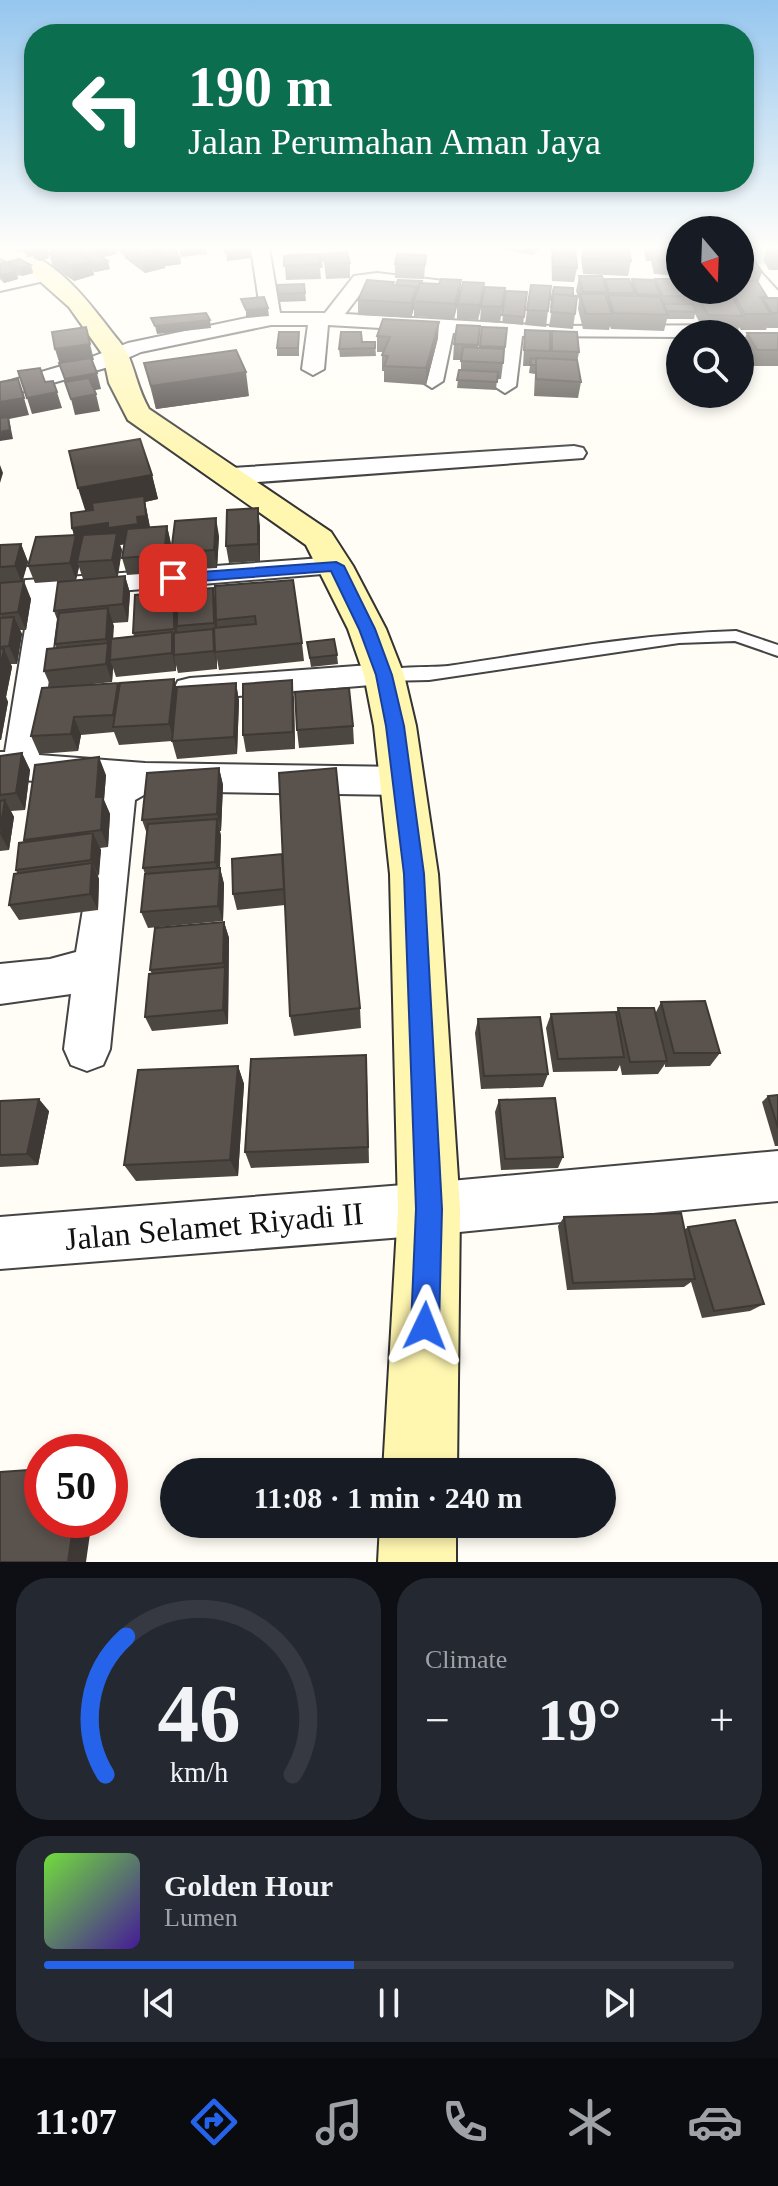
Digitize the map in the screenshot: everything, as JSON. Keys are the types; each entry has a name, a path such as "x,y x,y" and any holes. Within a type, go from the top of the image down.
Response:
{"main road":[{"path":"91,321 116,355 122,383 138,414 310,532 336,566 367,629 384,675 403,781 414,874 429,1209 420,1458"},
{"path":"417,1562 418,1538"}],"street":[{"path":"0,391 135,347 262,321"},
{"path":"313,369 325,321"},
{"path":"357,321 513,330 778,331"},
{"path":"432,381 444,326"},
{"path":"505,386 513,330"},
{"path":"232,476 574,453"},
{"path":"0,591 336,566"},
{"path":"46,588 30,700 10,765 145,777 403,781"},
{"path":"30,700 384,675"},
{"path":"87,1049 118,793 145,777"},
{"path":"0,984 65,977 82,972 96,963"},
{"name":"Jalan Selamet Riyadi II","path":"0,1243 429,1209 778,1176"}],"lane":[{"path":"384,675 429,674 679,638 736,636 778,651"}],"building":[{"path":"152,321 202,321 155,326"},
{"path":"382,321 439,322 426,368 384,366 388,356 382,355 390,337 377,336"},
{"path":"457,325 480,326 478,345 454,344"},
{"path":"86,327 90,344 55,349 52,332"},
{"path":"482,327 507,328 505,347 480,346"},
{"path":"525,330 550,331 550,351 524,350"},
{"path":"552,331 577,332 579,352 552,351"},
{"path":"279,332 299,332 298,348 277,348"},
{"path":"341,332 361,332 362,342 375,342 375,348 339,349"},
{"path":"754,333 778,333 778,350 757,350"},
{"path":"463,347 504,349 503,363 461,361"},
{"path":"236,350 246,372 151,386 144,363"},
{"path":"91,358 97,373 65,379 59,363"},
{"path":"536,358 577,360 581,382 536,379"},
{"path":"40,368 45,382 53,381 57,392 27,398 18,371"},
{"path":"459,370 498,372 497,382 457,380"},
{"path":"89,378 96,394 71,399 65,382"},
{"path":"18,379 24,398 0,402 0,382"},
{"path":"8,417 10,430 0,432 0,418"},
{"path":"140,439 152,475 78,488 69,451"},
{"path":"144,496 146,516 137,517 138,524 108,528 108,523 72,528 71,513 93,510 92,503"},
{"path":"258,508 258,544 226,546 227,510"},
{"path":"216,518 214,550 171,553 175,521"},
{"path":"167,526 164,555 122,558 127,529"},
{"path":"117,533 112,560 77,562 83,535"},
{"path":"76,535 70,563 28,566 36,537"},
{"path":"21,544 15,566 0,567 0,545"},
{"path":"125,576 123,604 54,611 58,582"},
{"path":"293,580 302,643 215,652 214,628 256,624 255,616 216,620 215,586"},
{"path":"24,581 18,612 0,614 0,583"},
{"path":"213,588 214,623 177,626 177,591"},
{"path":"174,591 174,629 133,633 135,595"},
{"path":"108,608 106,639 55,644 59,613"},
{"path":"14,617 9,646 0,647 0,618"},
{"path":"213,629 214,651 174,655 174,633"},
{"path":"172,632 172,653 110,660 111,639"},
{"path":"334,639 337,655 310,658 307,642"},
{"path":"108,643 106,664 44,671 47,649"},
{"path":"174,679 169,724 113,727 120,683"},
{"path":"292,680 293,732 243,735 243,684"},
{"path":"118,683 113,715 74,717 71,734 31,736 42,688"},
{"path":"236,683 234,737 172,741 177,687"},
{"path":"349,688 353,726 297,730 295,692"},
{"path":"22,753 16,793 0,795 0,756"},
{"path":"99,757 96,797 103,797 101,830 24,840 35,765"},
{"path":"219,768 217,814 142,820 147,773"},
{"path":"336,768 360,1008 290,1016 279,773"},
{"path":"5,800 0,830 0,801"},
{"path":"217,819 215,862 143,868 148,824"},
{"path":"93,833 91,860 16,870 19,843"},
{"path":"282,854 284,889 233,894 232,859"},
{"path":"92,863 90,894 9,905 14,874"},
{"path":"220,868 218,906 141,912 145,874"},
{"path":"224,922 223,963 150,970 155,928"},
{"path":"225,967 223,1010 145,1017 149,974"},
{"path":"705,1001 720,1053 674,1053 661,1002"},
{"path":"618,1008 654,1008 667,1061 630,1062"},
{"path":"616,1012 624,1057 558,1059 551,1014"},
{"path":"540,1017 548,1074 484,1076 478,1019"},
{"path":"366,1055 368,1147 245,1152 251,1059"},
{"path":"238,1066 230,1160 124,1165 138,1070"},
{"path":"778,1095 778,1128 768,1096"},
{"path":"555,1098 563,1157 505,1159 499,1100"},
{"path":"39,1099 27,1154 0,1155 0,1101"},
{"path":"681,1213 695,1279 573,1283 564,1217"},
{"path":"735,1220 764,1304 714,1311 688,1227"},
{"path":"24,1470 24,1538 71,1538 68,1562 0,1562 0,1472"}],"route":[{"path":"173,578 336,566 367,629 384,675 395,726 414,874 429,1209 425,1326"}]}
